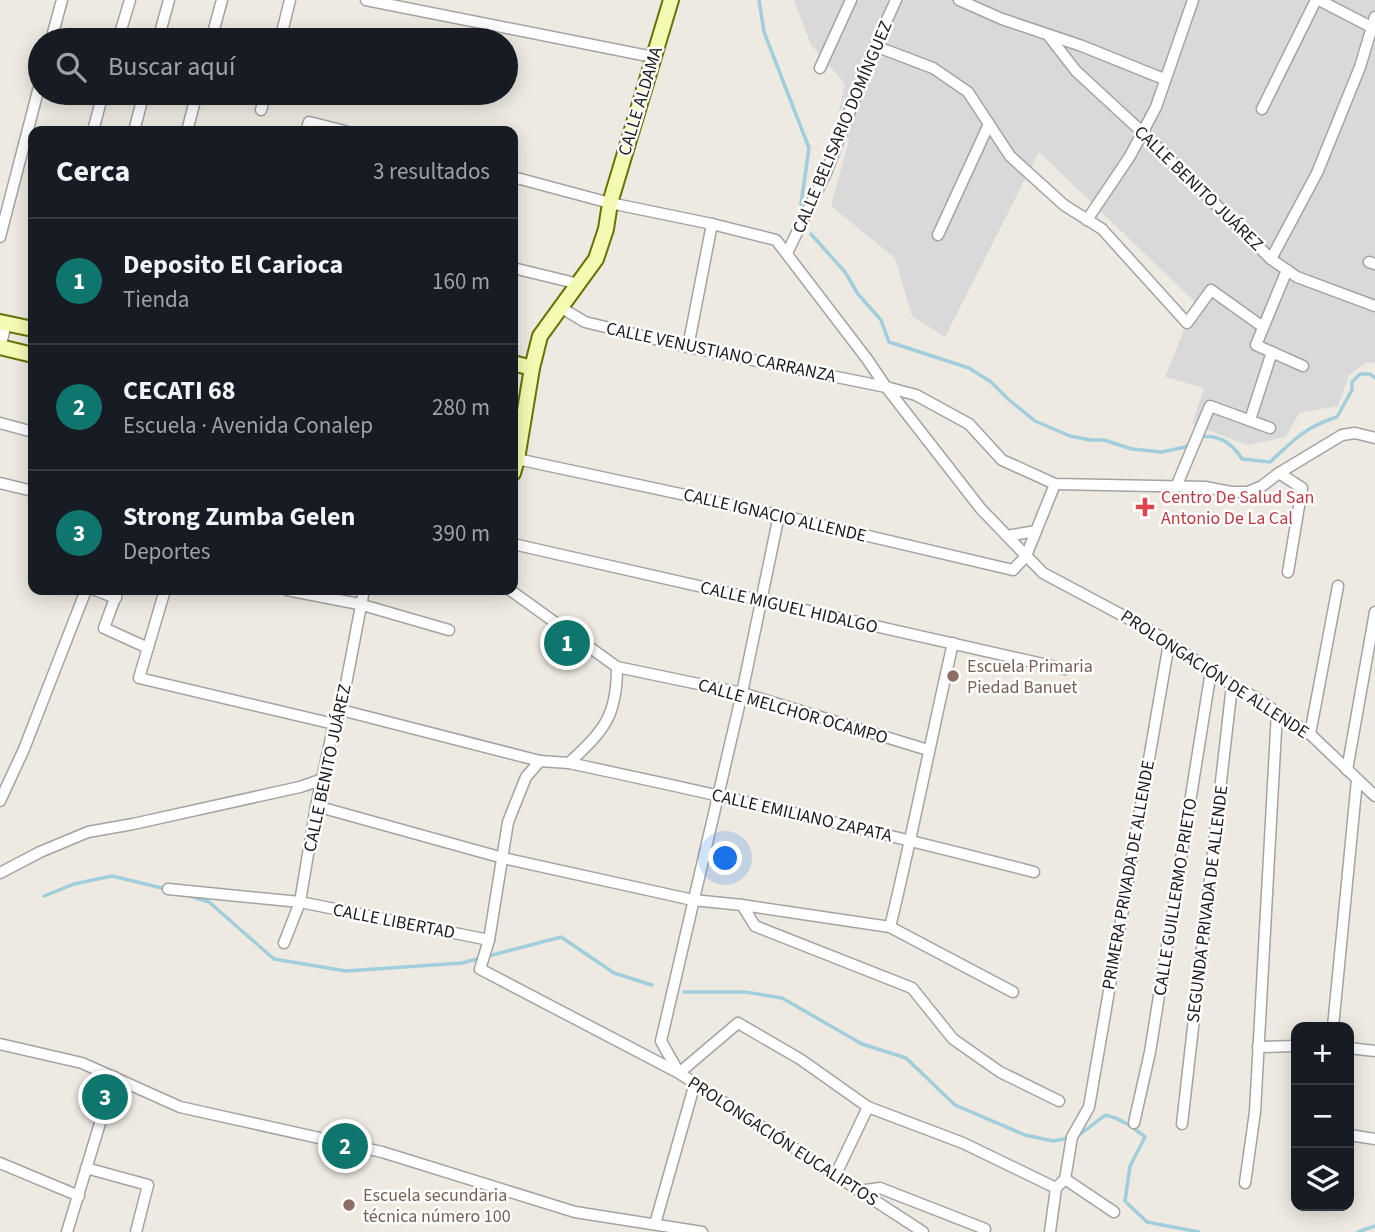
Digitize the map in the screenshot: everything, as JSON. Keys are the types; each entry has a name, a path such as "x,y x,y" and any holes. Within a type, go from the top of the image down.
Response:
{"street":[{"path":"54,28 62,0"},
{"path":"122,28 130,0"},
{"path":"161,28 169,0"},
{"path":"214,28 222,0"},
{"path":"283,28 290,0"},
{"path":"366,0 507,28"},
{"name":"CALLE ALDAMA","path":"518,449 540,336 596,259 606,229 610,203 671,0"},
{"path":"820,68 851,0"},
{"name":"CALLE BELISARIO DOMÍNGUEZ","path":"787,253 826,173 875,46 896,0"},
{"path":"959,0 1002,19 1082,46 1164,79"},
{"path":"1087,220 1130,156 1156,107 1193,0"},
{"path":"1262,109 1317,0 1374,24 1360,67 1317,173 1271,259"},
{"path":"518,30 653,57"},
{"name":"CALLE BENITO JUÁREZ","path":"1048,35 1076,71 1271,259 1297,277 1375,306"},
{"path":"875,46 944,74 968,92 1010,156 1064,205 1102,229 1187,323 1211,290 1263,327"},
{"path":"29,126 34,105"},
{"path":"94,126 100,105"},
{"path":"135,126 141,105"},
{"path":"188,126 194,105"},
{"path":"261,110 262,105"},
{"path":"938,235 989,124"},
{"path":"0,237 28,129"},
{"path":"518,178 610,203 776,240 981,509 1026,556 1055,484 1205,487 1248,492 1262,486 1342,435 1355,433 1375,438"},
{"path":"688,347 712,224"},
{"path":"518,269 579,284"},
{"path":"1287,270 1256,345 1303,366"},
{"name":"CALLE VENUSTIANO CARRANZA","path":"560,307 585,322 688,347 916,395 969,424 1002,460 1055,484"},
{"path":"28,328 3,322 0,347 28,354"},
{"path":"1250,420 1272,352"},
{"path":"518,364 532,368"},
{"path":"1176,487 1210,406 1270,428"},
{"path":"0,423 28,431"},
{"name":"CALLE IGNACIO ALLENDE","path":"518,467 779,515 1013,570 1026,556"},
{"path":"1279,473 1303,488 1288,572"},
{"path":"0,483 28,490"},
{"name":"PROLONGACIÓN EUCALIPTOS","path":"679,1073 661,1041 742,693 779,515"},
{"path":"1007,536 1036,531"},
{"name":"CALLE MIGUEL HIDALGO","path":"518,545 1065,669"},
{"name":"PROLONGACIÓN DE ALLENDE","path":"1026,556 1043,573 1148,629 1310,734 1375,796"},
{"path":"1310,734 1338,586"},
{"path":"0,801 24,749 84,595"},
{"path":"117,595 104,628 148,648"},
{"path":"164,595 139,678 334,724"},
{"path":"313,595 359,604 449,631"},
{"name":"CALLE BENITO JUÁREZ","path":"284,943 300,902 316,806 334,724 341,710 362,595"},
{"path":"517,595 617,667 617,684 609,719 597,737 569,763"},
{"path":"1348,770 1375,612"},
{"path":"890,927 912,840 928,750 953,643"},
{"name":"PRIMERA PRIVADA DE ALLENDE","path":"1065,1180 1072,1137 1089,1107 1169,643"},
{"name":"CALLE MELCHOR OCAMPO","path":"617,667 742,693 928,750"},
{"name":"CALLE GUILLERMO PRIETO","path":"1134,1123 1150,1052 1211,671"},
{"name":"SEGUNDA PRIVADA DE ALLENDE","path":"1182,1124 1232,685"},
{"path":"341,710 540,761"},
{"path":"1245,1183 1255,1112 1277,712"},
{"name":"PROLONGACIÓN EUCALIPTOS","path":"540,761 526,777 508,822 489,940 480,969 679,1073 923,1232"},
{"name":"CALLE EMILIANO ZAPATA","path":"540,761 569,763 718,794 1034,872"},
{"path":"0,873 40,852 88,832 300,787 323,779"},
{"path":"1333,1022 1357,780"},
{"path":"316,806 503,858 693,900 890,927 1013,992"},
{"name":"CALLE LIBERTAD","path":"168,889 300,902 489,940"},
{"path":"742,905 755,926 912,988 953,1039 1000,1072 1059,1101"},
{"path":"679,1073 738,1023 800,1059 868,1107 963,1143 1056,1188"},
{"path":"0,1044 82,1063 180,1107 382,1153 575,1212 702,1232"},
{"path":"1258,1047 1291,1046"},
{"path":"1354,1049 1375,1051"},
{"path":"67,1232 114,1077"},
{"path":"655,1224 695,1083"},
{"path":"835,1176 868,1107"},
{"path":"1354,1136 1375,1139"},
{"path":"0,1163 79,1196"},
{"path":"86,1168 148,1185 136,1232"},
{"path":"1050,1232 1056,1188 1065,1180 1114,1212"},
{"path":"859,1191 880,1188 985,1229"}],"shaded area":[{"path":"794,0 1375,0 1375,363 1367,362 1349,375 1338,406 1299,413 1286,437 1248,445 1192,424 1204,388 1165,377 1195,302 1039,152 945,337 912,316 895,258 831,206 849,140 837,119 845,84 811,45"}],"waterway":[{"path":"759,0 764,32 809,148 801,204"},
{"path":"811,234 845,272 858,294 881,320 889,342 969,368 991,382 1035,421 1070,436 1104,440 1132,449 1162,452 1191,443"},
{"path":"1200,437 1207,436 1224,441 1234,448 1242,459 1270,462 1308,430 1337,417 1352,390 1352,382 1360,374 1370,374 1375,378"},
{"path":"44,896 74,884 112,876 166,889"},
{"path":"187,895 209,902 274,959 346,971 462,963 561,937 614,973 652,985"},
{"path":"684,992 745,992 782,998 862,1044 906,1058 955,1105 1025,1135 1053,1141 1069,1138"},
{"path":"1076,1136 1106,1115 1122,1121 1145,1137 1130,1166 1125,1201 1147,1222 1199,1232"},
{"path":"1358,1232 1375,1226"}],"place":[{"name":"Centro De Salud San Antonio De La Cal","path":"1145,507"},
{"name":"Deposito El Carioca","path":"567,643"},
{"name":"Escuela Primaria Piedad Banuet","path":"953,676"},
{"name":"Strong Zumba Gelen","path":"105,1097"},
{"name":"CECATI 68","path":"345,1146"},
{"name":"Escuela secundaria técnica número 100","path":"349,1205"}]}
